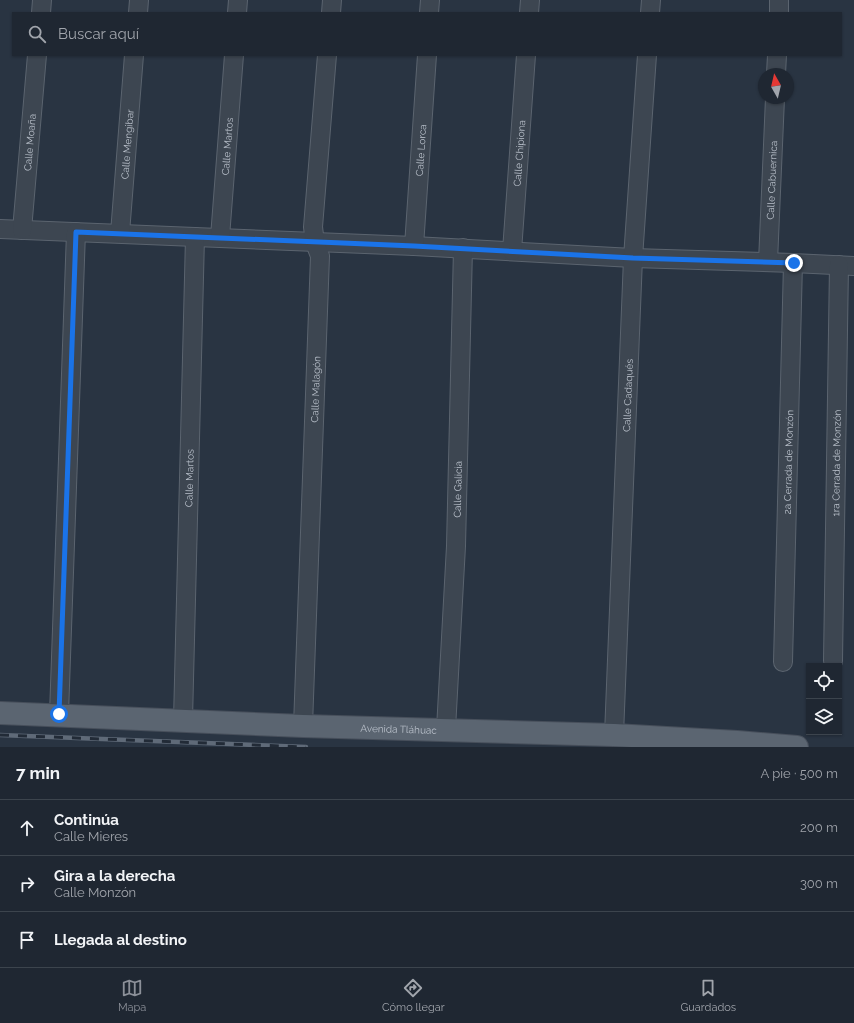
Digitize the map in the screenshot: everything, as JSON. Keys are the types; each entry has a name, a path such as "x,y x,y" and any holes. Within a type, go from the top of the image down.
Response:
{"main road":[{"name":"Avenida Tláhuac","path":"0,713 59,714 303,726 614,736 737,742 797,747"}],"street":[{"path":"41,12 42,0"},
{"path":"138,12 139,0"},
{"path":"237,12 238,0"},
{"path":"331,12 332,0"},
{"path":"429,12 430,0"},
{"path":"529,12 530,0"},
{"path":"650,0 650,12"},
{"path":"779,0 779,12"},
{"name":"Calle Moaña","path":"22,230 37,56"},
{"name":"Calle Mengibar","path":"120,233 134,56"},
{"name":"Calle Martos","path":"220,237 234,56"},
{"name":"Calle Malagón","path":"303,726 320,256 315,243 313,227 327,56"},
{"name":"Calle Lorca","path":"414,246 427,56"},
{"name":"Calle Chipiona","path":"512,251 526,56"},
{"name":"Calle Cadaqués","path":"614,736 633,258 647,56"},
{"path":"776,68 777,56"},
{"name":"Calle Cabuernica","path":"768,262 775,104"},
{"path":"0,229 220,237 315,243 463,248 633,258 846,266"},
{"path":"59,714 76,232"},
{"name":"Calle Martos","path":"183,720 195,237"},
{"name":"Calle Galicia","path":"446,730 456,546 463,248"},
{"name":"2a Cerrada de Monzón","path":"783,662 794,263"},
{"name":"1ra Cerrada de Monzón","path":"833,660 846,266"}],"railway":[{"path":"0,735 306,747"}],"route":[{"path":"59,714 76,232 414,246 633,258 794,263"}]}
